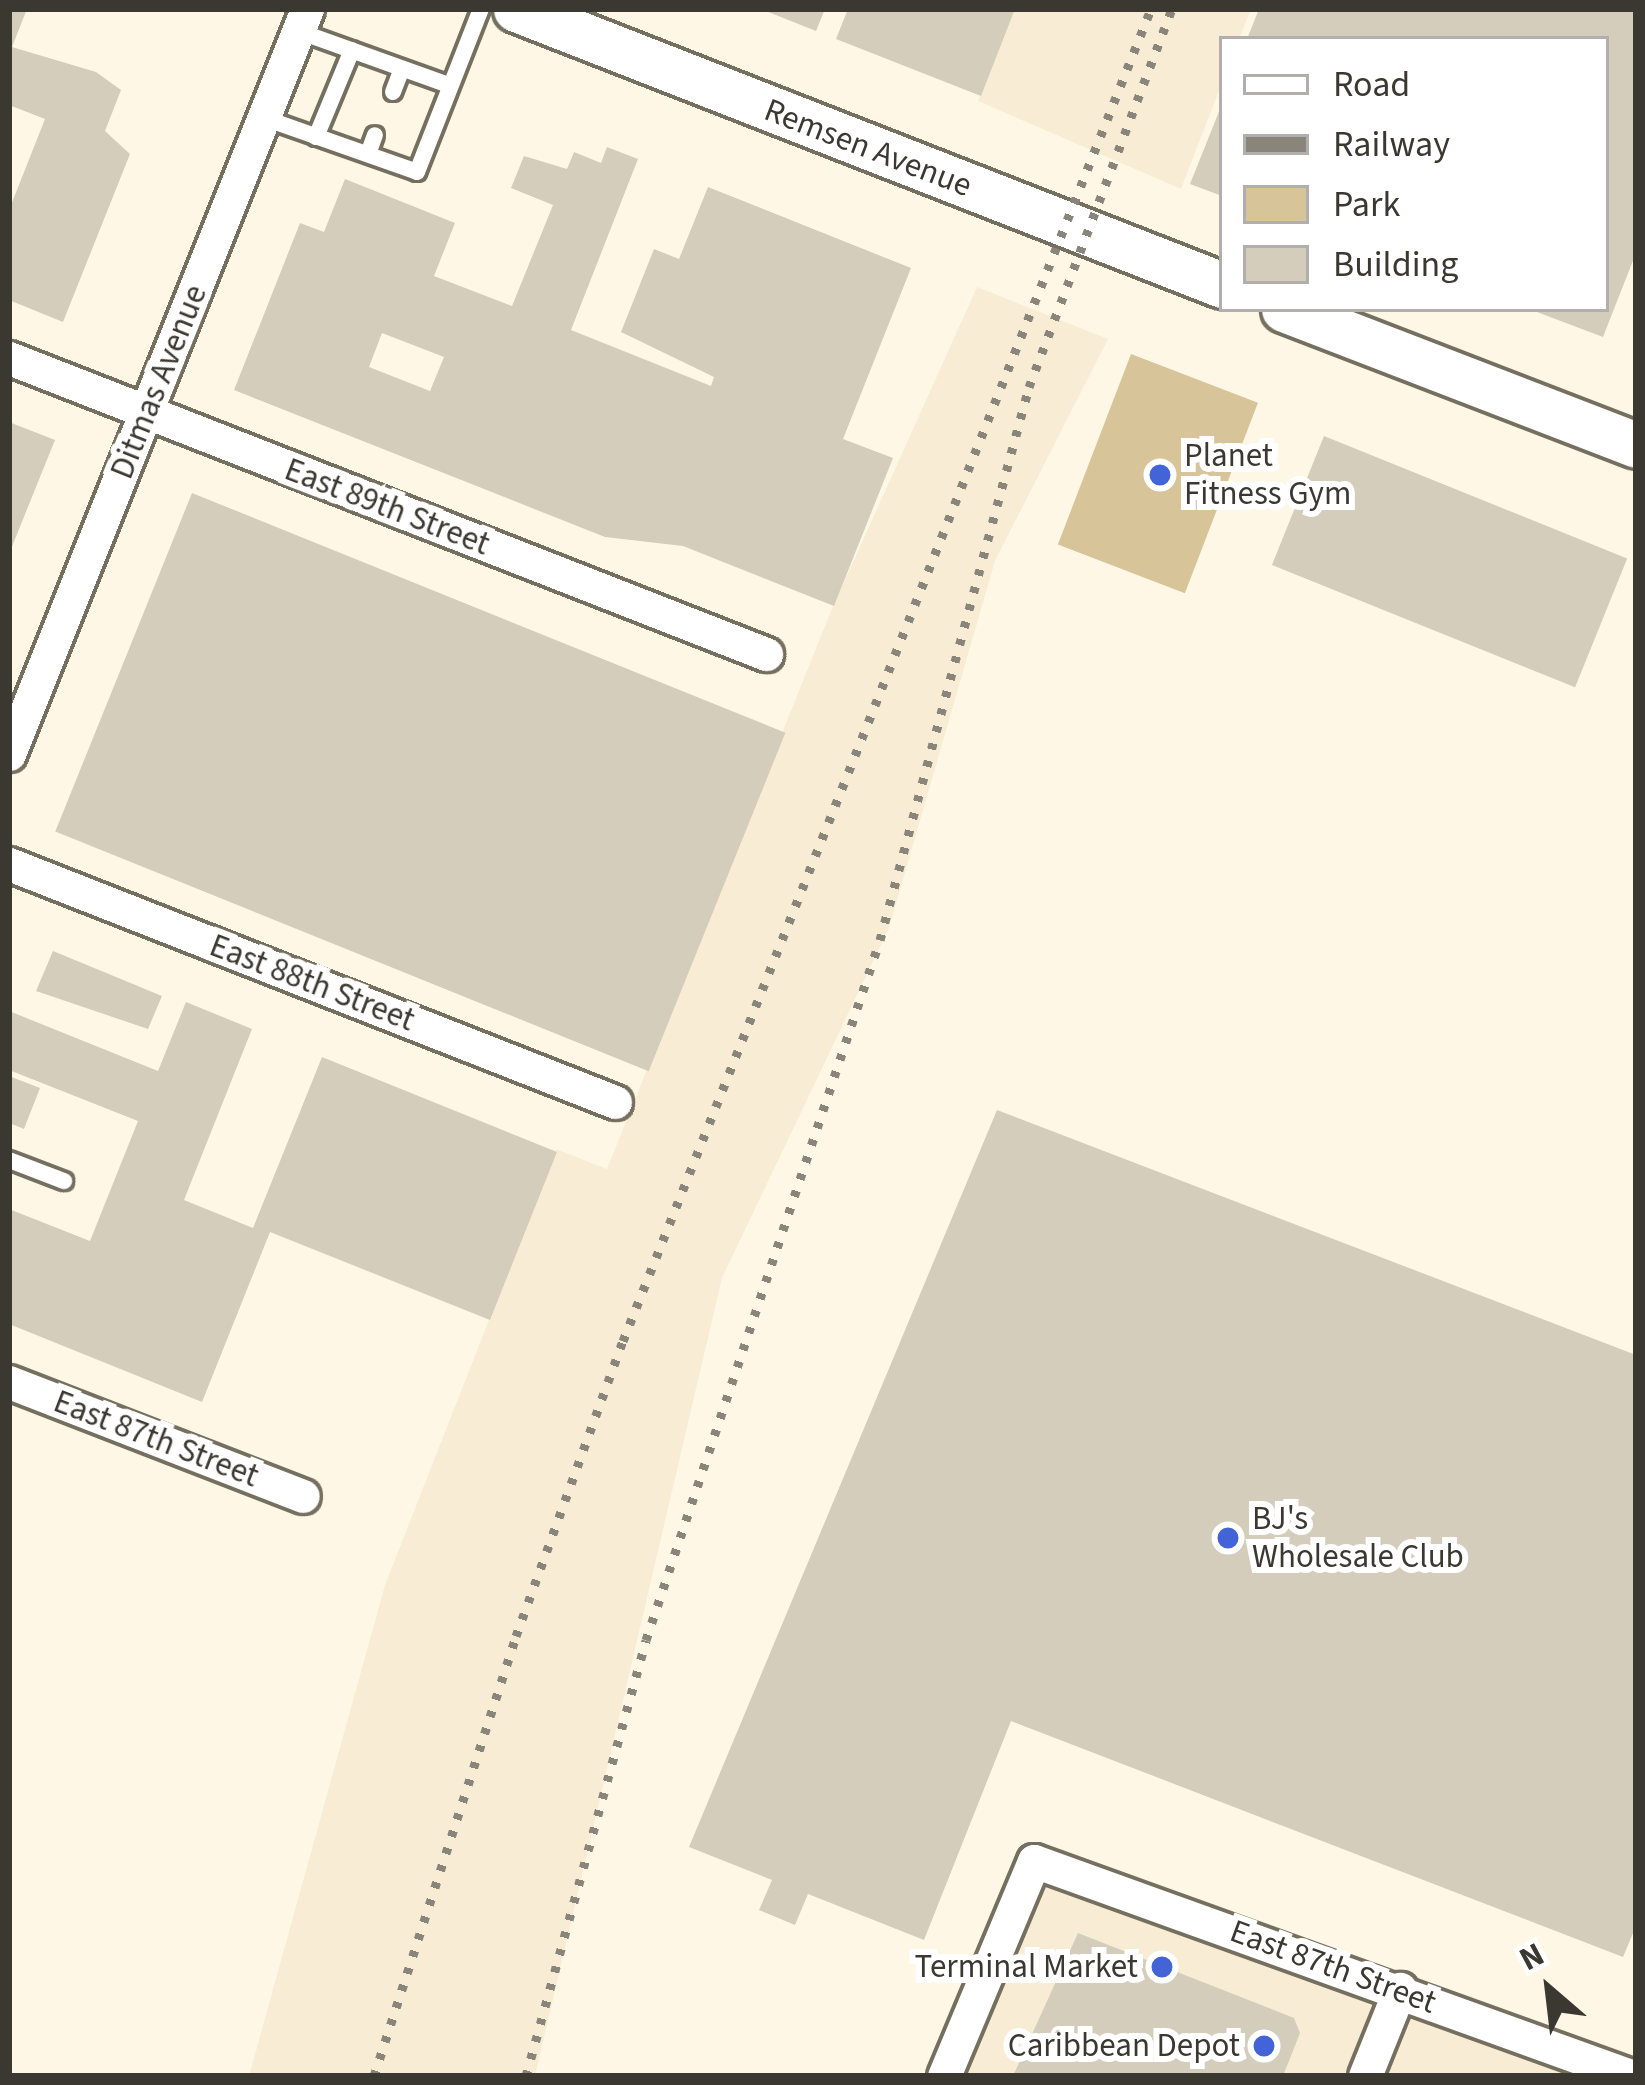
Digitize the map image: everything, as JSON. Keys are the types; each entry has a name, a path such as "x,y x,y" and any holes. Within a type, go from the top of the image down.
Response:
{"main road":[{"name":"Remsen Avenue","path":"515,9 1219,284"},
{"path":"1292,312 1636,446"}],"street":[{"name":"Ditmas Avenue","path":"9,754 303,20"},
{"name":"East 89th Street","path":"9,358 766,654"},
{"name":"East 88th Street","path":"9,864 615,1102"},
{"name":"East 87th Street","path":"9,1382 303,1496"},
{"name":"East 87th Street","path":"944,2076 1034,1862 1400,1989 1631,2076"},
{"path":"1365,2076 1400,1989"}],"lane":[{"path":"264,118 417,172 481,9"},
{"path":"303,20 352,50 449,86"},
{"path":"316,137 352,50"},
{"path":"393,92 402,69"},
{"path":"368,154 375,135"},
{"path":"9,1160 64,1181"}],"shaded area":[{"path":"1014,9 1251,9 1240,36 1219,36 1219,91 1181,189 978,101"},
{"path":"977,287 1108,339 995,561 889,928 722,1278 535,2076 249,2076 385,1585 556,1149 607,1169 831,611"},
{"name":"Terminal Market","path":"1034,1861 1636,2076 944,2076"}],"green space":[{"name":"Planet Fitness Gym","path":"1131,354 1258,403 1185,593 1058,544"}],"building":[{"path":"9,9 27,9 12,47 96,72 121,90 105,131 130,154 63,322 9,300 9,210 45,119 9,105"},
{"path":"761,9 825,9 816,31"},
{"path":"848,9 1015,9 981,96 836,39"},
{"path":"1259,9 1636,9 1636,253 1603,337 1537,312 1609,312 1609,36 1248,36"},
{"path":"1219,112 1219,195 1190,184"},
{"path":"607,147 638,159 571,330 711,386 714,377 621,332 654,249 679,259 708,187 911,268 843,439 893,458 834,606 683,546 605,537 234,390 300,223 324,232 345,179 455,223 434,276 512,306 553,205 511,188 524,156 567,169 574,152 601,163","holes":["382,333 444,357 430,391 369,367"]},
{"path":"9,422 55,440 9,554"},
{"path":"1324,436 1627,558 1575,687 1272,565"},
{"path":"192,493 785,733 649,1071 55,831"},
{"path":"53,951 162,996 148,1029 36,991"},
{"path":"186,1002 252,1029 184,1200 253,1228 322,1057 557,1152 490,1320 270,1232 202,1402 9,1324 9,1209 90,1241 138,1121 9,1070 9,1011 158,1071"},
{"path":"9,1076 40,1088 24,1129 9,1123"},
{"name":"BJ's Wholesale Club","path":"997,1110 1636,1355 1636,1926 1623,1957 1011,1721 924,1940 808,1894 795,1925 759,1910 772,1880 689,1847"},
{"path":"1078,1933 1294,2018 1300,2033 1283,2076 1013,2076"}],"railway":[{"path":"374,2076 516,1636 623,1341 1151,9"},
{"path":"526,2076 646,1640 880,940 1029,387 1172,9"}],"place":[{"name":"Planet Fitness Gym","path":"1160,475"},
{"name":"BJ's Wholesale Club","path":"1228,1538"},
{"name":"Terminal Market","path":"1162,1967"},
{"name":"Caribbean Depot","path":"1264,2046"}]}
